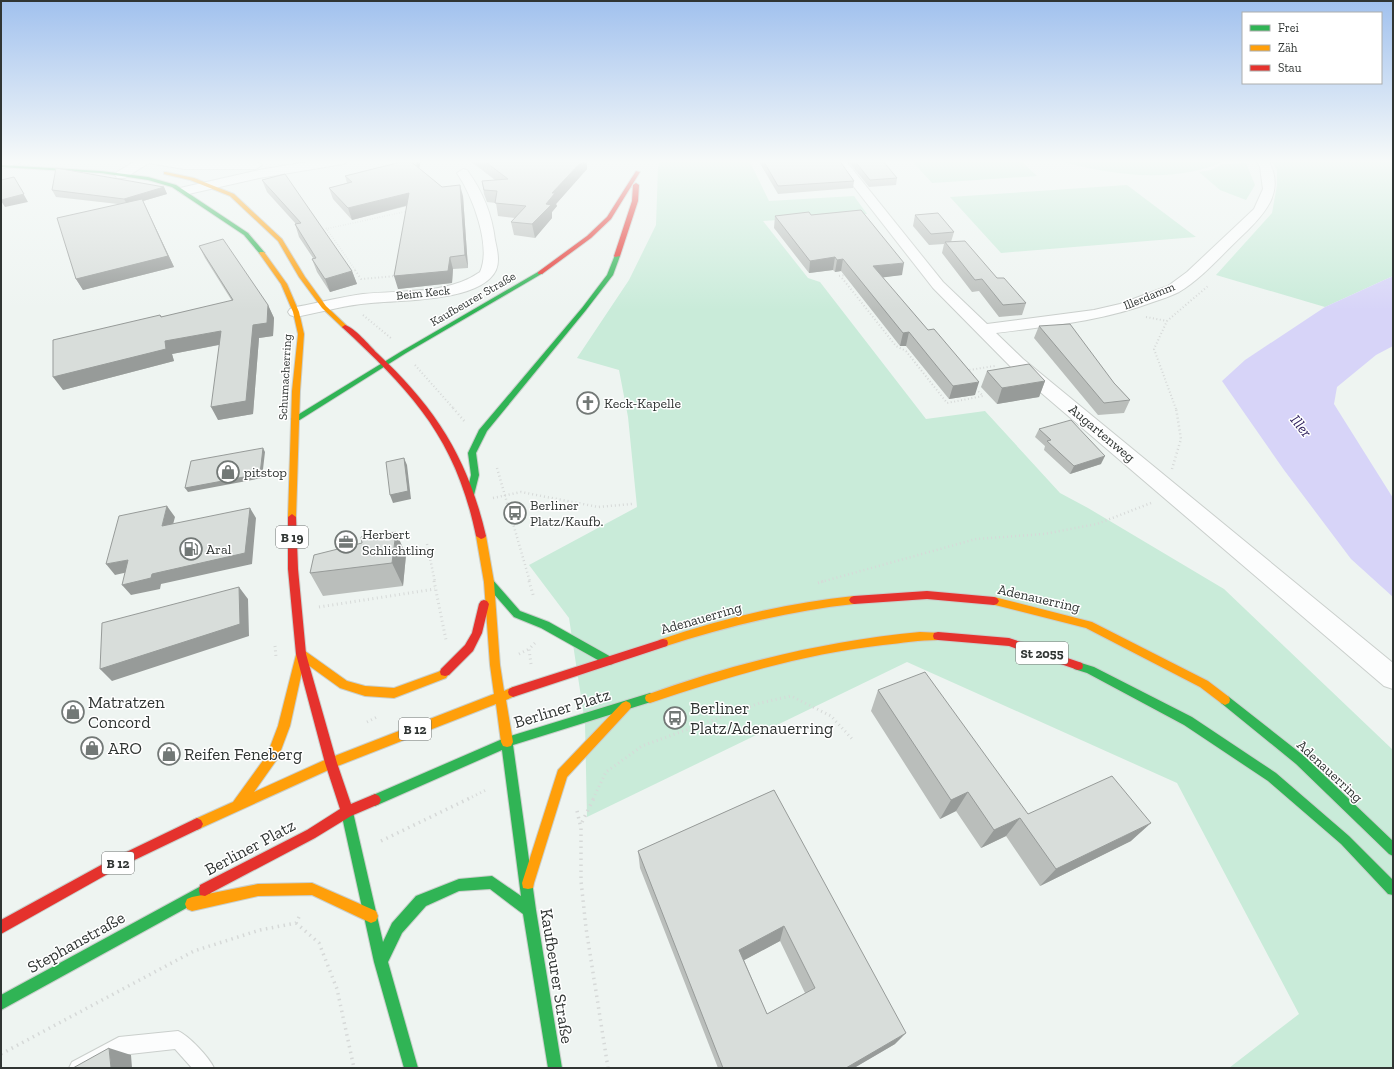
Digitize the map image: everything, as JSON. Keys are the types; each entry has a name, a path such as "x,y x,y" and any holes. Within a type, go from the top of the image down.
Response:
{"main road":[{"name":"Schumacherring","path":"211,210 246,234 259,248 284,284 296,312 301,334 295,419 292,513 296,611 301,654"},
{"path":"237,805 272,758 284,726 301,654 344,685 365,691 394,693 442,675 469,648 477,633 489,582 472,498 452,450 430,415 384,365 324,307 302,277 280,240 248,210"},
{"name":"Kaufbeurer Straße","path":"295,419 404,352 527,281 568,254 589,237 609,218 614,210"},
{"name":"Kaufbeurer Straße","path":"472,498 476,475 472,453 483,430 584,309 610,275 632,210"},
{"path":"489,582 517,614 545,625 609,661"},
{"name":"Berliner Platz","path":"489,582 495,665 526,888"},
{"name":"Adenauerring","path":"609,661 707,629 779,611 847,601 927,595 1000,602 1088,624 1204,684 1300,760 1393,850"},
{"name":"St 2055","path":"626,706 731,671 797,654 862,642 934,636 1009,642 1090,670 1188,721 1272,777 1345,840 1393,890"},
{"name":"B 19","path":"301,654 331,762 347,812 381,962 410,1068"},
{"name":"Berliner Platz","path":"237,805 331,762 500,696 609,661"},
{"path":"526,888 562,774 626,706"},
{"name":"Berliner Platz","path":"168,910 311,834 347,812 506,742 626,706"},
{"name":"B 12","path":"1,927 118,862 237,805"},
{"path":"381,962 397,928 420,901 459,885 492,882 530,910"},
{"name":"Kaufbeurer Straße","path":"526,888 555,1068"},
{"path":"168,910 258,890 312,889 370,916"},
{"name":"Stephanstraße","path":"1,1003 168,910"}],"street":[{"name":"Beim Keck","path":"296,312 347,302 450,291 475,282 485,275 490,267 491,256 486,217 483,210"},
{"name":"Augartenweg","path":"876,210 938,285 1017,363 1393,678"},
{"name":"Illerdamm","path":"982,330 1094,315 1129,306 1173,289 1192,275 1260,210"}],"lane":[{"path":"78,1068 119,1046 178,1040 205,1068"}],"path":[{"path":"319,230 410,211 409,210"},
{"path":"326,228 361,279 397,276"},
{"path":"839,276 846,275"},
{"path":"842,278 896,346 906,351 946,403 983,396 978,391"},
{"path":"812,585 976,539 1044,534 1097,524 1169,490 1182,439 1175,404 1154,349 1167,321 1209,285"},
{"path":"347,302 404,352 469,427 483,430"},
{"path":"967,378 969,370 1017,363"},
{"path":"496,466 530,590 545,625 544,634 529,650 534,684"},
{"path":"472,498 521,492 598,507 632,504"},
{"path":"427,544 435,589 443,620 447,650 452,665"},
{"path":"296,611 435,589"},
{"path":"275,643 276,664"},
{"path":"608,1068 581,879 582,823 606,772 642,746 760,703 791,696 831,716 854,741"},
{"path":"356,853 511,778"},
{"path":"576,809 582,823"},
{"path":"296,924 312,889"},
{"path":"1,1054 194,951 260,930 296,924 319,943 337,989 354,1068"}],"green space":[{"path":"657,210 864,210 867,214 763,221 808,278 820,282 926,419 985,411 1060,493 1224,589 1393,750 1393,1068 1229,1068 1299,1014 1177,783 907,662 587,817 585,723 569,618 529,565 637,507 628,417 619,370 577,358 629,280 656,225"},
{"path":"962,210 1160,210 1196,237 1001,253"},
{"path":"1273,210 1393,210 1393,276 1325,307 1216,275 1272,213"}],"water":[{"name":"Iller","path":"1393,276 1393,346 1376,355 1337,387 1334,404 1393,498 1393,597 1351,559 1284,470 1222,381 1245,360 1325,307"}],"building":[{"path":"93,210 147,210 168,256 76,279 57,218"},
{"path":"289,210 310,210 352,271 325,279 312,259 316,258 295,224 301,223"},
{"path":"406,210 462,210 465,255 450,257 448,271 394,276"},
{"path":"522,210 546,210 532,224 511,222"},
{"path":"861,210 904,263 873,266 928,330 934,329 979,382 953,386 909,332 903,333 843,259 837,260 835,257 810,261 775,216 809,212 811,215"},
{"path":"938,213 954,232 931,234 915,215"},
{"path":"223,239 268,305 267,323 253,325 246,401 211,407 221,331 165,341 166,349 53,377 53,340 233,300 199,246"},
{"path":"965,241 997,278 1004,278 1026,303 1003,305 982,279 975,280 945,242"},
{"path":"1070,324 1114,383 1130,400 1104,403 1039,326"},
{"path":"1029,364 1045,381 1002,388 987,371"},
{"path":"1071,420 1105,456 1074,466 1047,441 1051,440 1039,429"},
{"name":"pitstop","path":"263,448 260,474 185,488 191,461"},
{"path":"404,458 408,491 390,495 386,462"},
{"path":"167,506 162,526 250,508 245,553 152,574 151,578 122,585 128,560 106,564 119,516"},
{"path":"396,532 392,563 310,573 314,555 362,543 361,537"},
{"path":"239,587 240,624 100,669 102,623"},
{"path":"925,672 1028,814 1112,776 1151,823 1056,869 1020,818 994,830 968,792 951,800 878,690"},
{"path":"774,790 906,1033 846,1068 723,1068 638,851","holes":["784,926 815,988 767,1014 739,950"]},
{"path":"109,1048 111,1068 73,1068"}],"traffic: fast":[{"path":"210,210 246,234 262,253"},
{"path":"470,495 475,475 472,453 483,430 584,309 610,275 617,256"},
{"path":"295,419 404,352 540,273"},
{"path":"489,582 517,614 545,625 609,661"},
{"path":"1078,666 1090,670 1188,721 1272,777 1345,840 1393,889"},
{"path":"375,800 507,742 650,698"},
{"path":"1225,700 1300,760 1393,850"},
{"path":"507,742 529,910 555,1068"},
{"path":"347,812 381,962 411,1068"},
{"path":"381,962 397,928 421,901 459,885 492,882 529,910"},
{"path":"1,1003 205,890"}],"traffic: slow":[{"path":"248,210 280,240 302,277 324,307 345,327"},
{"path":"262,253 284,284 296,312 301,334 296,391 292,517"},
{"path":"481,536 489,582 495,665 507,742"},
{"path":"663,643 757,616 805,606 854,600"},
{"path":"994,601 1088,625 1204,684 1225,700"},
{"path":"650,698 738,670 828,648 858,643 938,636"},
{"path":"301,654 344,685 365,691 394,693 442,675 445,672"},
{"path":"238,804 272,758 284,726 300,657"},
{"path":"197,824 331,763 513,692"},
{"path":"528,883 562,774 626,706"},
{"path":"192,904 258,890 312,889 371,916"}],"traffic: jam":[{"path":"540,273 589,237 609,218 614,210"},
{"path":"617,256 632,210"},
{"path":"345,327 401,380 430,415 448,443 462,473 478,520 481,536"},
{"path":"292,517 293,569 301,654 331,763 347,812"},
{"path":"854,600 927,595 994,601"},
{"path":"445,672 469,648 477,633 484,604"},
{"path":"938,636 1009,642 1078,666"},
{"path":"513,692 663,643"},
{"path":"205,890 311,834 347,812 375,800"},
{"path":"1,927 118,862 197,824"}],"place":[{"name":"Keck-Kapelle","path":"588,403"},
{"name":"pitstop","path":"228,472"},
{"name":"Berliner Platz/Kaufb.","path":"515,513"},
{"name":"Herbert Schlichtling","path":"346,542"},
{"name":"Aral","path":"191,549"},
{"name":"Matratzen Concord","path":"73,712"},
{"name":"Berliner Platz/Adenauerring","path":"675,718"},
{"name":"ARO","path":"92,748"},
{"name":"Reifen Feneberg","path":"169,754"}]}
